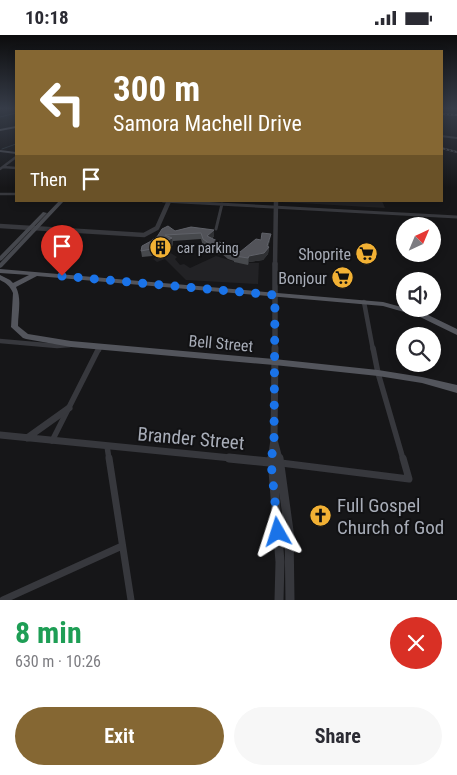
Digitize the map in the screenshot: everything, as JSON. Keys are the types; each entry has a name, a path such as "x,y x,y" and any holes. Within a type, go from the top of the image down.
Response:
{"main road":[{"path":"0,152 15,156"},
{"path":"0,266 56,202"},
{"path":"0,259 61,202"},
{"path":"0,271 364,302 410,310 443,323 457,332"},
{"path":"0,277 13,286 25,279 40,274"},
{"name":"Bell Street","path":"13,286 17,297 15,327 26,336 71,344 274,361 378,373 422,380 457,389"}],"street":[{"path":"443,136 457,138"},
{"path":"1,168 15,156"},
{"path":"1,168 15,168"},
{"path":"0,194 15,194"},
{"path":"153,231 165,202"},
{"path":"0,226 141,235 157,228 169,202"},
{"path":"187,202 276,204 457,217"},
{"path":"216,229 222,204"},
{"path":"276,204 274,440 280,562 278,600"},
{"path":"364,302 378,373"},
{"name":"Bell Street","path":"0,341 57,346 71,344"},
{"path":"52,441 100,347"},
{"name":"Brander Street","path":"0,435 106,447 275,462 409,479 378,373"},
{"path":"27,438 68,408"},
{"path":"106,447 131,600"},
{"path":"275,462 289,531 290,600"},
{"path":"2,600 122,546"}],"shaded area":[{"path":"282,202 382,202 385,208"},
{"path":"169,252 177,257 175,259 180,265 184,264 190,268 216,256 239,263 259,263 258,284 186,280 165,259 157,262 153,259"}],"building":[{"path":"168,226 175,231 191,227 214,230 207,236 240,252 256,239 261,240 262,233 271,234 267,246 269,247 264,253 249,256 248,258 235,256 222,248 218,249 203,239 201,233 165,235 172,238 151,249 141,251 142,246 157,237 162,229"}],"waterway":[{"path":"2,149 15,144"}],"railway":[{"path":"443,148 457,152"}],"place":[{"name":"car parking","path":"161,248"},
{"name":"Shoprite","path":"367,254"},
{"name":"Bonjour","path":"343,278"},
{"name":"Full Gospel Church of God","path":"321,516"}],"route":[{"path":"62,276 275,295 274,440 271,462 278,532"}]}
